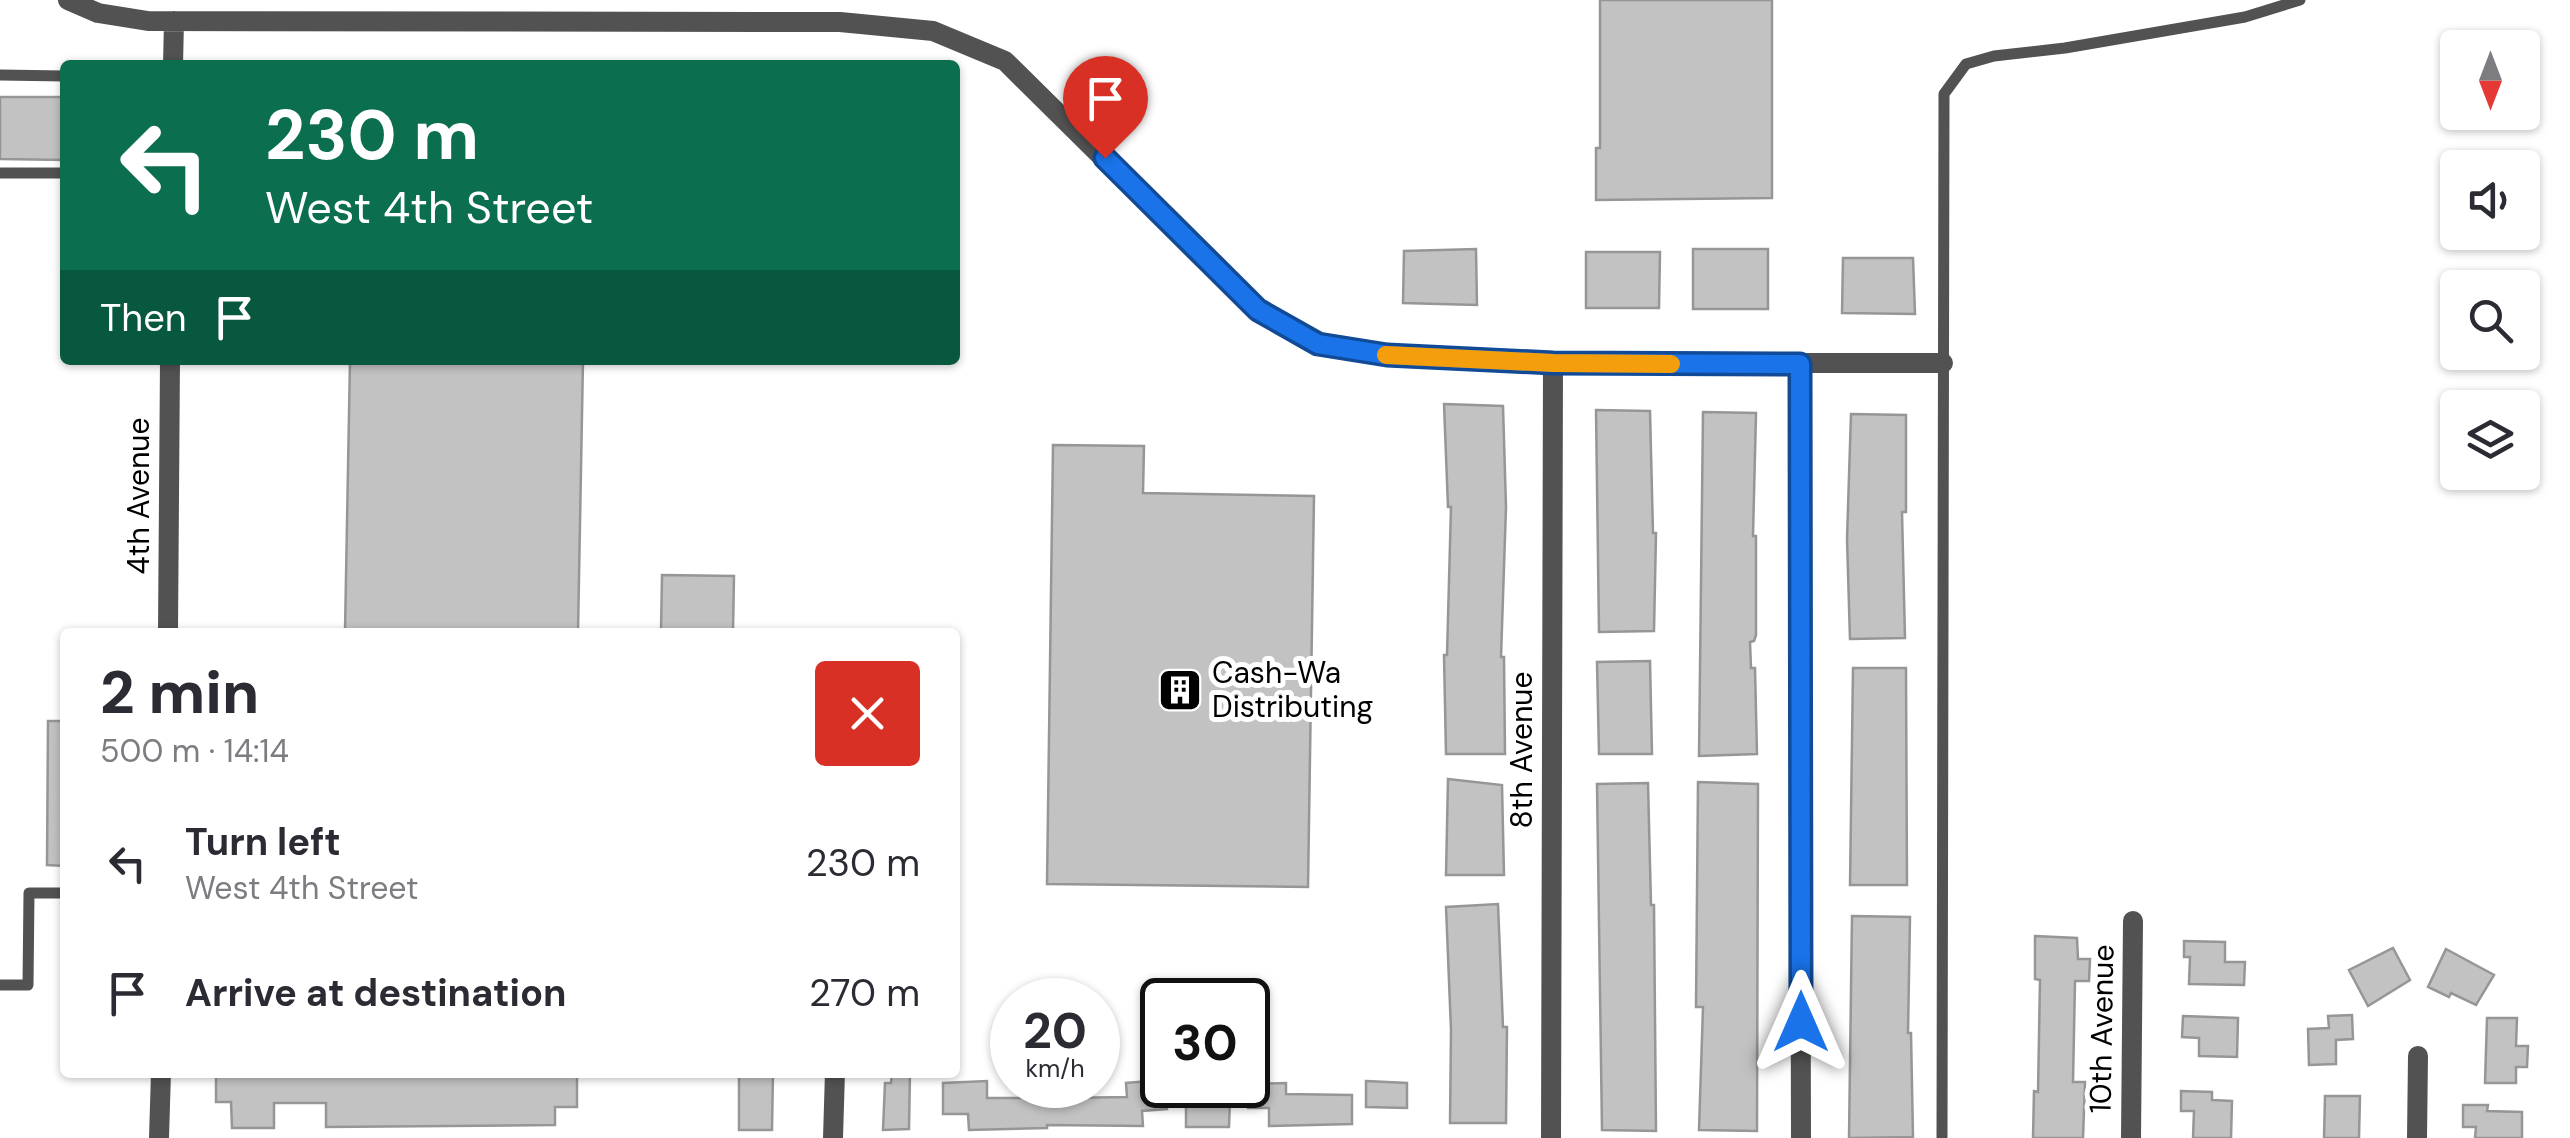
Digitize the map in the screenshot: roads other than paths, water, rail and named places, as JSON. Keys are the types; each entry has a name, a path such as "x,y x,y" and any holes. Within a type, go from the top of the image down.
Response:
{"street":[{"path":"68,0 98,13 120,8 174,21 840,22 933,31 1005,60 1258,310 1318,344 1387,355 1553,363 1944,364"},
{"path":"173,60 174,21"},
{"name":"8th Avenue","path":"1551,1138 1553,363"},
{"path":"1800,364 1801,1138"},
{"name":"4th Avenue","path":"168,628 170,365"},
{"name":"10th Avenue","path":"2131,1138 2133,922"},
{"path":"2417,1138 2418,1056"},
{"path":"159,1138 161,1078"},
{"path":"833,1138 835,1078"}],"lane":[{"path":"1942,1138 1944,94 1966,64 1994,56 2245,17 2300,0"},
{"path":"0,75 60,76"},
{"path":"0,173 60,173"},
{"path":"0,985 28,985 29,893 60,893"}],"place":[{"name":"Cash-Wa Distributing","path":"1180,690"}]}
